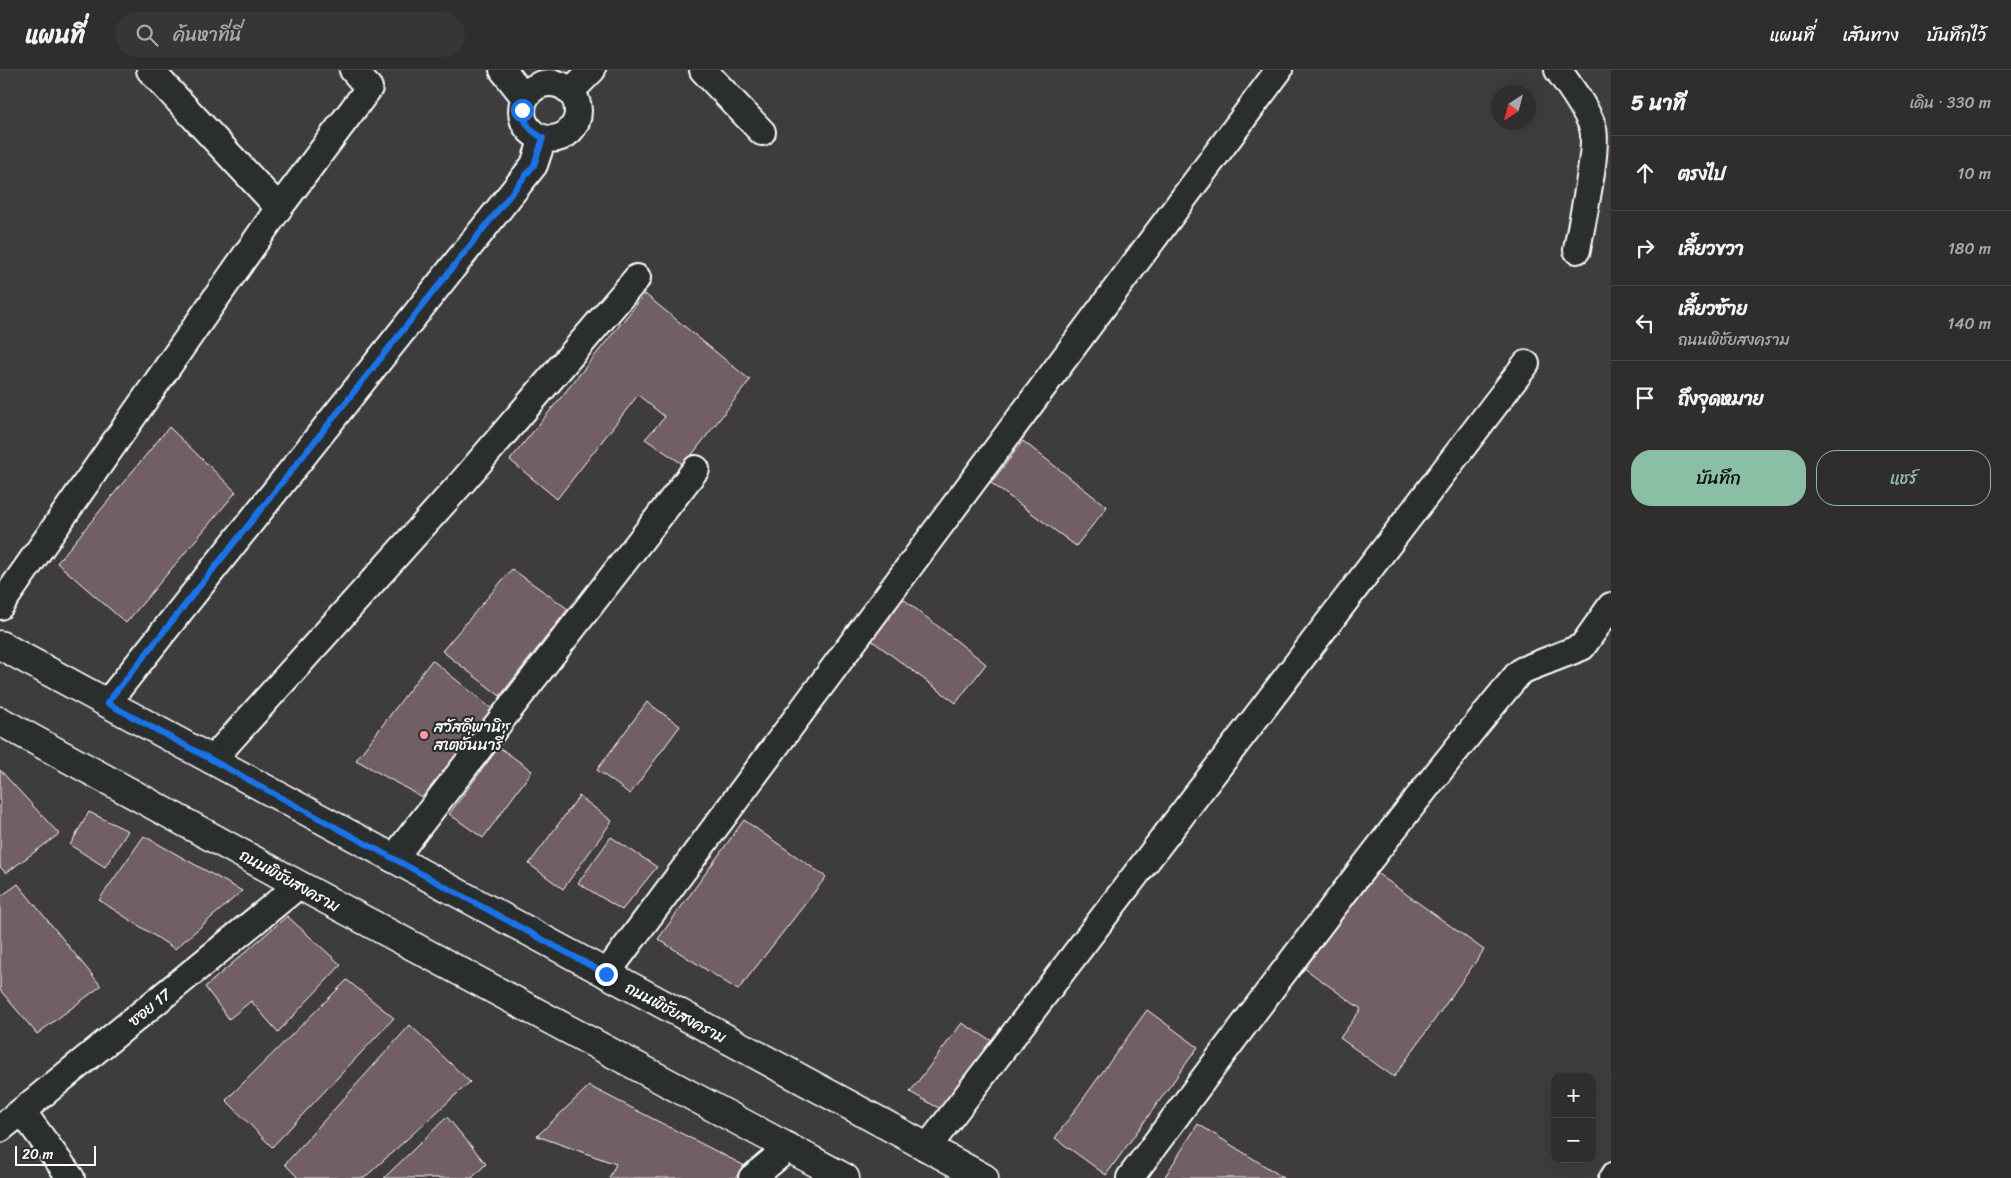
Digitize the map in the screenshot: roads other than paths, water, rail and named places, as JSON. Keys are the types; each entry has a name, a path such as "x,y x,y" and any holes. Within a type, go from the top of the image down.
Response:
{"main road":[{"name":"ถนนพิชัยสงคราม","path":"0,645 984,1178"},
{"name":"ถนนพิชัยสงคราม","path":"0,721 299,885 844,1178"}],"street":[{"path":"150,70 279,208"},
{"path":"0,606 279,208 369,88 353,70"},
{"path":"503,70 525,98"},
{"path":"570,91 592,70"},
{"path":"703,70 762,132"},
{"path":"606,974 1279,70"},
{"path":"1558,70 1574,91 1593,126 1594,151 1577,250"},
{"path":"546,83 559,84 570,91 576,100 577,120 563,136 543,138 532,132 525,122 522,110 525,98 533,88 546,83"},
{"path":"107,703 534,165 543,138"},
{"path":"212,760 464,480 637,278"},
{"path":"927,1148 1526,364"},
{"path":"393,859 696,469"},
{"path":"1130,1178 1335,906 1465,738 1518,674 1523,670 1582,647 1611,606"},
{"name":"ซอย 17","path":"0,1128 299,885"},
{"path":"22,1111 72,1178"},
{"path":"752,1178 788,1148"}],"lane":[{"path":"1606,1178 1611,1170"}],"place":[{"name":"สวัสดีพานิช สเตชั่นนารี่","path":"424,735"}]}
